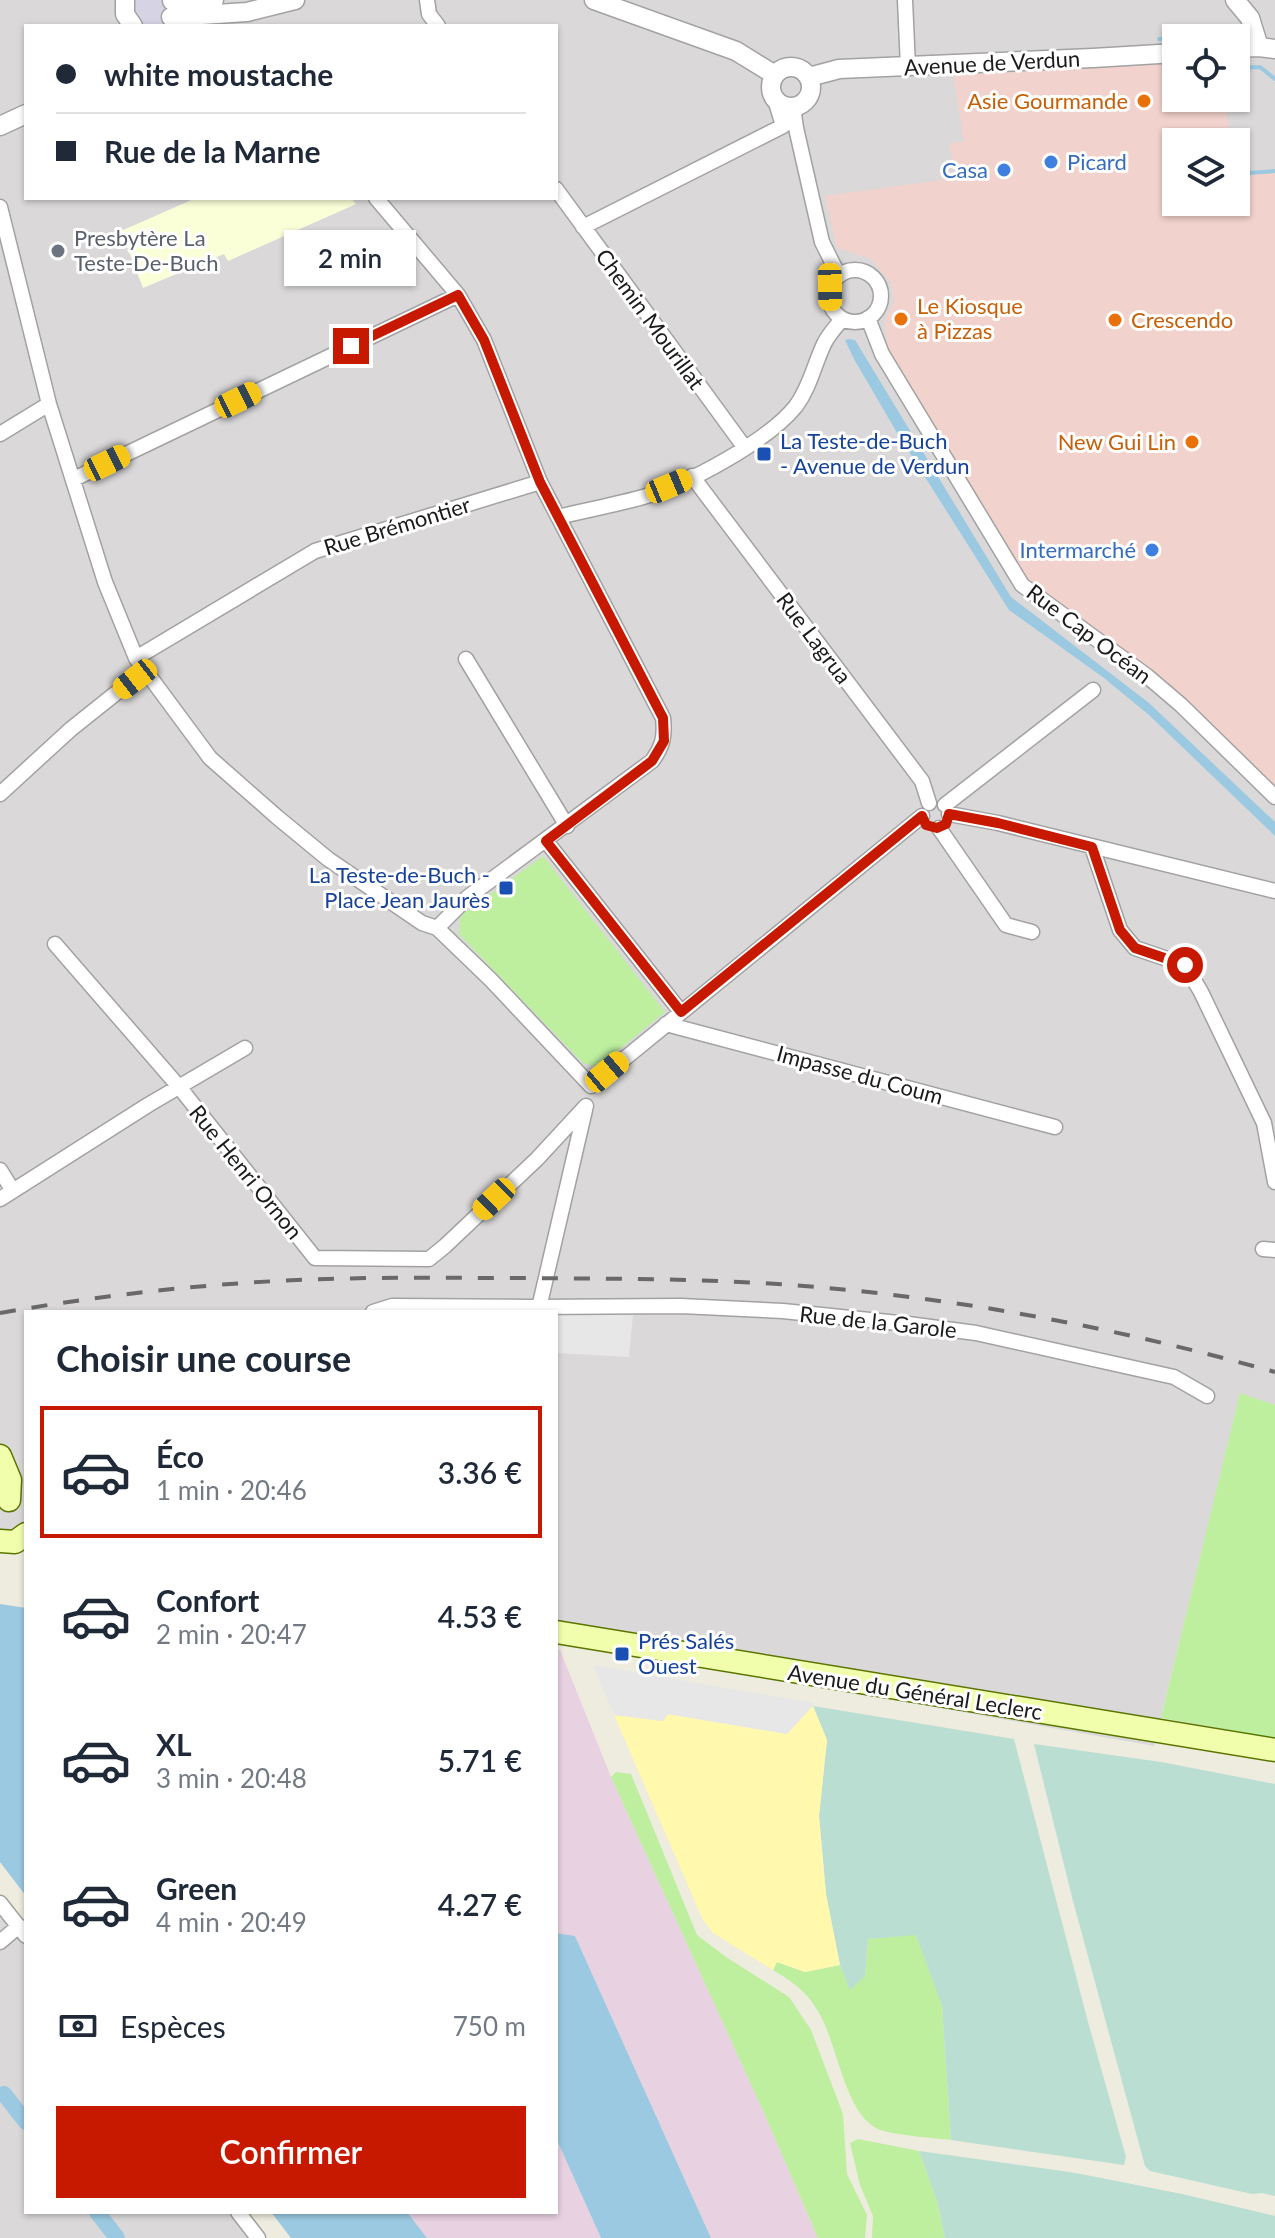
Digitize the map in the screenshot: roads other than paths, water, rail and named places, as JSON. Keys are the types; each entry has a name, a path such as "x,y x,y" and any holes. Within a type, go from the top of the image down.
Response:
{"main road":[{"path":"1,1458 10,1480 12,1503"},
{"path":"0,1541 15,1542 24,1535"},
{"name":"Avenue du Général Leclerc","path":"558,1632 1275,1750"}],"street":[{"path":"125,0 125,14 132,24"},
{"path":"169,11 193,2 214,0"},
{"path":"169,11 253,12 295,0"},
{"path":"427,0 429,14 436,24"},
{"path":"594,0 736,51 775,75"},
{"path":"905,0 908,67"},
{"path":"1235,0 1250,18 1267,48"},
{"name":"Avenue de Verdun","path":"809,77 839,69 1162,54"},
{"path":"784,103 800,105 809,96 809,77 805,71 786,67 775,75 771,87 784,103 796,128 822,242 839,276"},
{"path":"583,227 783,126 784,103"},
{"path":"0,126 24,115"},
{"name":"Chemin Mourillat","path":"558,192 745,448"},
{"path":"378,200 458,295 484,340 540,482 663,718 665,731 664,741 652,761 468,897 437,928"},
{"path":"0,207 49,404 105,582 140,664 210,758 328,859 422,923 437,928 591,1086"},
{"path":"854,270 868,274 878,285 881,296 877,309 868,318 852,322 842,319 830,305 830,287 839,276 854,270"},
{"path":"74,479 458,295"},
{"name":"Rue Cap Océan","path":"868,318 882,354 1022,585 1147,676 1275,797"},
{"path":"558,517 646,497 745,448 776,427 798,403 811,380 824,343 842,319"},
{"path":"0,434 49,404"},
{"name":"Rue Lagrua","path":"692,476 922,781 925,810"},
{"name":"Rue Brémontier","path":"0,794 140,664 315,551 540,482"},
{"path":"466,659 567,826"},
{"path":"925,810 926,825 934,829 946,824 947,809 1093,690"},
{"path":"538,1310 591,1086 937,801 947,809 998,823 1275,891"},
{"path":"939,828 1006,925 1032,932"},
{"path":"546,841 681,1012"},
{"path":"1092,847 1120,930 1135,948 1185,965 1201,992 1264,1123 1275,1182"},
{"path":"55,944 180,1088"},
{"name":"Impasse du Coum","path":"666,1024 1055,1127"},
{"path":"0,1170 6,1195 245,1048"},
{"name":"Rue Henri Ornon","path":"180,1088 315,1258 429,1259 537,1159 586,1106"},
{"name":"Rue de la Garole","path":"379,1310 392,1306 538,1310 681,1306 783,1311 976,1333 1174,1377 1207,1396"},
{"path":"0,1903 22,1931 0,1942"},
{"path":"240,2214 258,2238"}],"waterway":[{"path":"1250,67 1260,67 1275,79"},
{"path":"1250,173 1275,171"},
{"path":"4,2094 24,2119"},
{"path":"99,2214 117,2238"}],"railway":[{"path":"0,1313 163,1290 286,1281 515,1278 757,1283 893,1295 1004,1311 1167,1344 1275,1372"}],"place":[{"name":"Asie Gourmande","path":"1144,101"},
{"name":"Picard","path":"1051,162"},
{"name":"Casa","path":"1004,170"},
{"name":"Presbytère La Teste-De-Buch","path":"58,251"},
{"name":"Le Kiosque à Pizzas","path":"901,319"},
{"name":"Crescendo","path":"1115,320"},
{"name":"New Gui Lin","path":"1192,442"},
{"name":"La Teste-de-Buch - Avenue de Verdun","path":"764,454"},
{"name":"Intermarché","path":"1152,550"},
{"name":"La Teste-de-Buch - Place Jean Jaurès","path":"506,888"},
{"name":"Prés Salés Ouest","path":"622,1654"}]}
